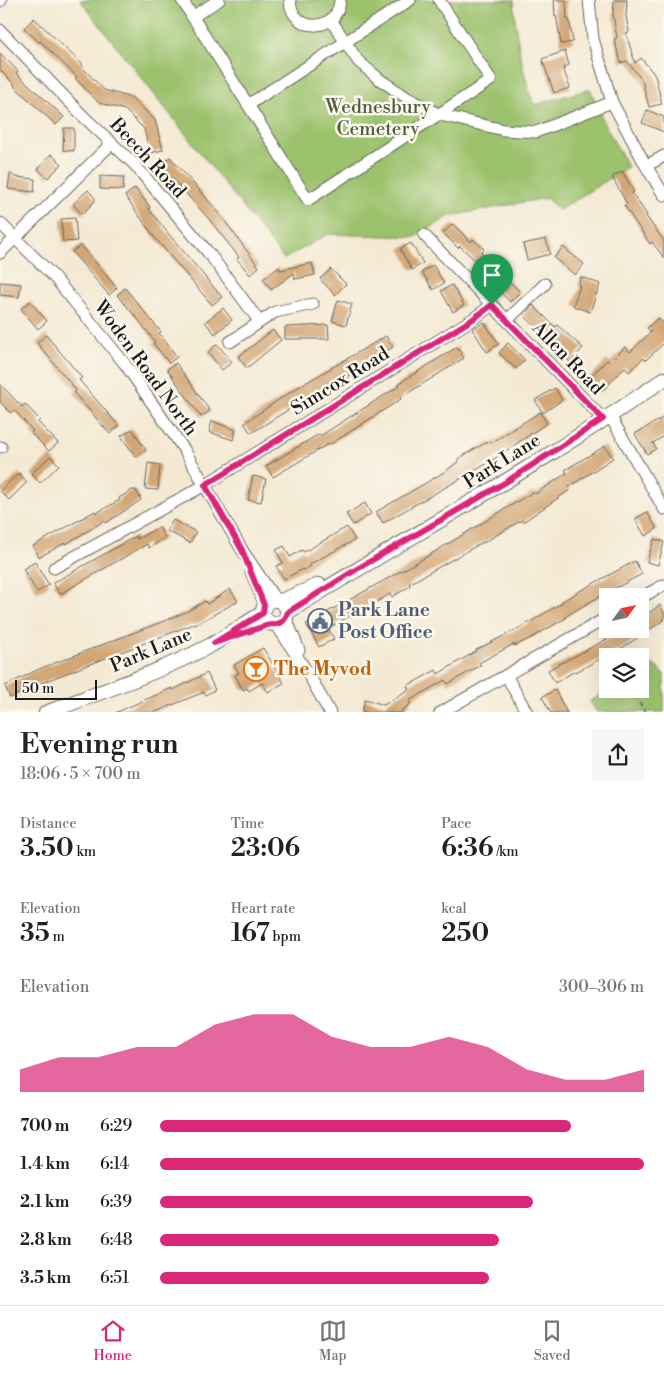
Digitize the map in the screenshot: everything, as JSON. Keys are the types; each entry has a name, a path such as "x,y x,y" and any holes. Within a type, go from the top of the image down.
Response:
{"main road":[{"name":"Park Lane","path":"46,712 164,667 276,612 357,569 506,482 664,378"}],"street":[{"path":"182,0 308,200 491,80 440,0"},
{"path":"192,17 219,0"},
{"path":"290,0 294,13 299,20 313,26 321,25 331,20 338,10 340,0"},
{"path":"248,105 410,0"},
{"path":"589,0 593,39 612,102 646,166 664,195"},
{"path":"331,20 358,61 379,79 406,97 438,114 504,130 536,132 612,102"},
{"name":"Beech Road","path":"0,30 135,165 211,256 259,321"},
{"path":"0,252 112,143"},
{"path":"646,166 664,156"},
{"name":"Woden Road North","path":"0,223 54,277 125,364 185,451 242,550 330,712"},
{"name":"Allen Road","path":"424,235 606,417 664,509"},
{"path":"508,320 545,284"},
{"path":"230,342 275,312 313,304"},
{"name":"Simcox Road","path":"54,568 205,485 465,325 492,305"},
{"path":"649,593 664,584"},
{"path":"440,712 599,622"},
{"path":"506,675 527,712"}],"path":[{"path":"637,698 646,712"}],"green space":[{"name":"Wednesbury Cemetery","path":"80,0 514,0 520,53 534,105 590,89 606,127 628,167 559,210 546,198 450,216 415,237 328,234 284,259"},
{"path":"653,664 664,674 664,712 597,712 590,701 599,696 599,698 649,698 649,666"}],"building":[{"path":"554,0 566,0 567,19 569,19 573,42 561,44 555,16"},
{"path":"614,0 627,0 626,16 629,32 626,33 635,63 641,58 655,75 662,104 649,107 642,80 627,61 621,63 614,39 617,38 613,15"},
{"path":"34,18 83,65 82,67 104,90 132,98 155,120 163,150 150,153 144,129 125,110 99,103 75,78 77,77 24,28"},
{"path":"565,51 569,65 563,68 570,88 554,93 542,59"},
{"path":"0,53 18,71 16,73 64,117 56,125 14,86 0,70"},
{"path":"647,110 664,117 664,132 642,123"},
{"path":"64,128 74,128 74,151 63,150"},
{"path":"51,154 62,164 48,178 38,169"},
{"path":"170,157 215,208 259,267 250,275 237,259 239,257 208,218 160,165"},
{"path":"622,171 634,192 632,193 664,241 664,258 652,242 650,244 624,205 627,204 612,177"},
{"path":"10,173 15,177 35,179 34,192 8,189"},
{"path":"100,176 124,177 123,190 100,189"},
{"path":"135,188 167,232 222,297 212,305 155,238 125,196"},
{"path":"88,190 95,198 95,201 82,214 73,204"},
{"path":"75,218 77,241 63,242 61,219"},
{"path":"453,224 471,242 473,239 484,249 481,252 520,292 510,302 475,266 478,263 460,246 458,248 443,233"},
{"path":"546,239 550,254 527,260 523,244"},
{"path":"411,243 423,263 412,270 400,249"},
{"path":"81,245 117,288 109,295 72,252"},
{"path":"563,247 584,264 575,275 554,258"},
{"path":"312,263 315,275 295,279 294,273 271,290 263,279 279,267 280,270"},
{"path":"433,265 444,283 433,290 422,272"},
{"path":"331,269 346,284 335,295 320,279"},
{"path":"581,277 600,284 590,312 573,306"},
{"path":"0,282 21,284 19,297 0,295"},
{"path":"452,285 464,305 453,312 441,291"},
{"path":"125,288 161,332 159,333 177,357 169,363 137,318 117,295"},
{"path":"338,300 352,304 346,325 332,321"},
{"path":"30,301 47,321 38,329 21,309"},
{"path":"533,305 555,327 557,325 583,348 570,362 524,315"},
{"path":"223,308 232,320 215,334 205,322"},
{"path":"658,318 664,324 664,343 646,360 643,358 629,372 625,367 602,391 589,378 607,360 610,362 625,347 630,352 651,332 647,328"},
{"path":"484,322 499,344 487,352 472,329"},
{"path":"328,325 329,339 285,339 285,327"},
{"path":"273,330 281,340 247,368 238,357"},
{"path":"46,335 82,378 79,380 119,426 110,434 74,393 76,390 37,343"},
{"path":"386,336 393,347 351,374 330,386 329,384 253,432 250,432 244,423 295,389"},
{"path":"508,343 525,360 516,369 499,353"},
{"path":"217,344 232,362 222,370 208,352"},
{"path":"457,347 464,358 331,444 273,477 266,466 319,434 320,436"},
{"path":"176,363 210,411 201,417 167,369"},
{"path":"0,384 22,407 25,404 40,420 38,422 58,443 49,451 31,433 33,431 14,410 11,413 0,402"},
{"path":"555,388 562,400 543,413 535,400"},
{"path":"540,412 547,423 488,463 383,523 376,512 446,471 459,461 458,459 476,448 490,441 491,443"},
{"path":"664,417 664,436 653,443 656,449 647,454 635,434"},
{"path":"212,421 236,430 233,440 209,432"},
{"path":"132,429 146,450 136,457 121,436"},
{"path":"605,446 613,458 569,487 570,490 523,522 522,520 409,584 410,586 392,597 390,594 328,628 334,639 319,647 306,624 428,556 533,492 535,494 567,473 565,470"},
{"path":"50,456 59,465 40,483 31,474"},
{"path":"148,463 160,465 158,490 145,489"},
{"path":"19,473 27,482 9,500 0,491"},
{"path":"253,476 266,479 261,502 248,500"},
{"path":"132,490 136,490 141,500 106,523 104,521 66,544 39,557 33,546 95,511 96,513 120,500 119,498"},
{"path":"365,503 371,514 353,525 346,514"},
{"path":"647,512 657,529 645,536 635,519"},
{"path":"173,520 196,532 190,543 167,531"},
{"path":"159,527 165,538 149,548 147,544 60,594 53,583 136,536 137,539"},
{"path":"347,527 355,540 310,564 311,566 304,570 284,579 276,566 283,563 276,550 284,546 290,557 302,550 304,552"},
{"path":"654,539 664,542 658,565 647,562"},
{"path":"635,561 642,574 616,588 599,588 599,597 566,618 533,637 515,646 514,644 479,663 481,665 448,684 445,680 409,701 411,704 402,712 362,711 365,699 384,705 409,689 407,686 436,670 438,674 476,650 523,626 561,602"},
{"path":"35,562 49,585 37,592 23,569"},
{"path":"230,589 238,601 195,625 33,686 10,698 5,686 39,669 164,621 188,611 205,601 207,604"},
{"path":"660,605 664,612 664,620 649,630 649,613"},
{"path":"609,638 637,638 622,648 599,648 599,659 555,683 548,670"},
{"name":"The Myvod","path":"263,648 284,683 268,692 262,683 249,691 247,688 243,690 235,675 239,673 234,665"},
{"path":"207,673 215,690 205,695 204,692 155,712 117,712 172,688 173,690"},
{"path":"555,690 566,712 550,712 542,697"}],"place":[{"name":"Park Lane Post Office","path":"320,621"},
{"name":"The Myvod","path":"256,669"}],"route":[{"path":"492,305 603,419 506,482 357,569 288,612 284,621 214,643 263,613 264,605 242,550 205,485 473,319 492,305"}]}
